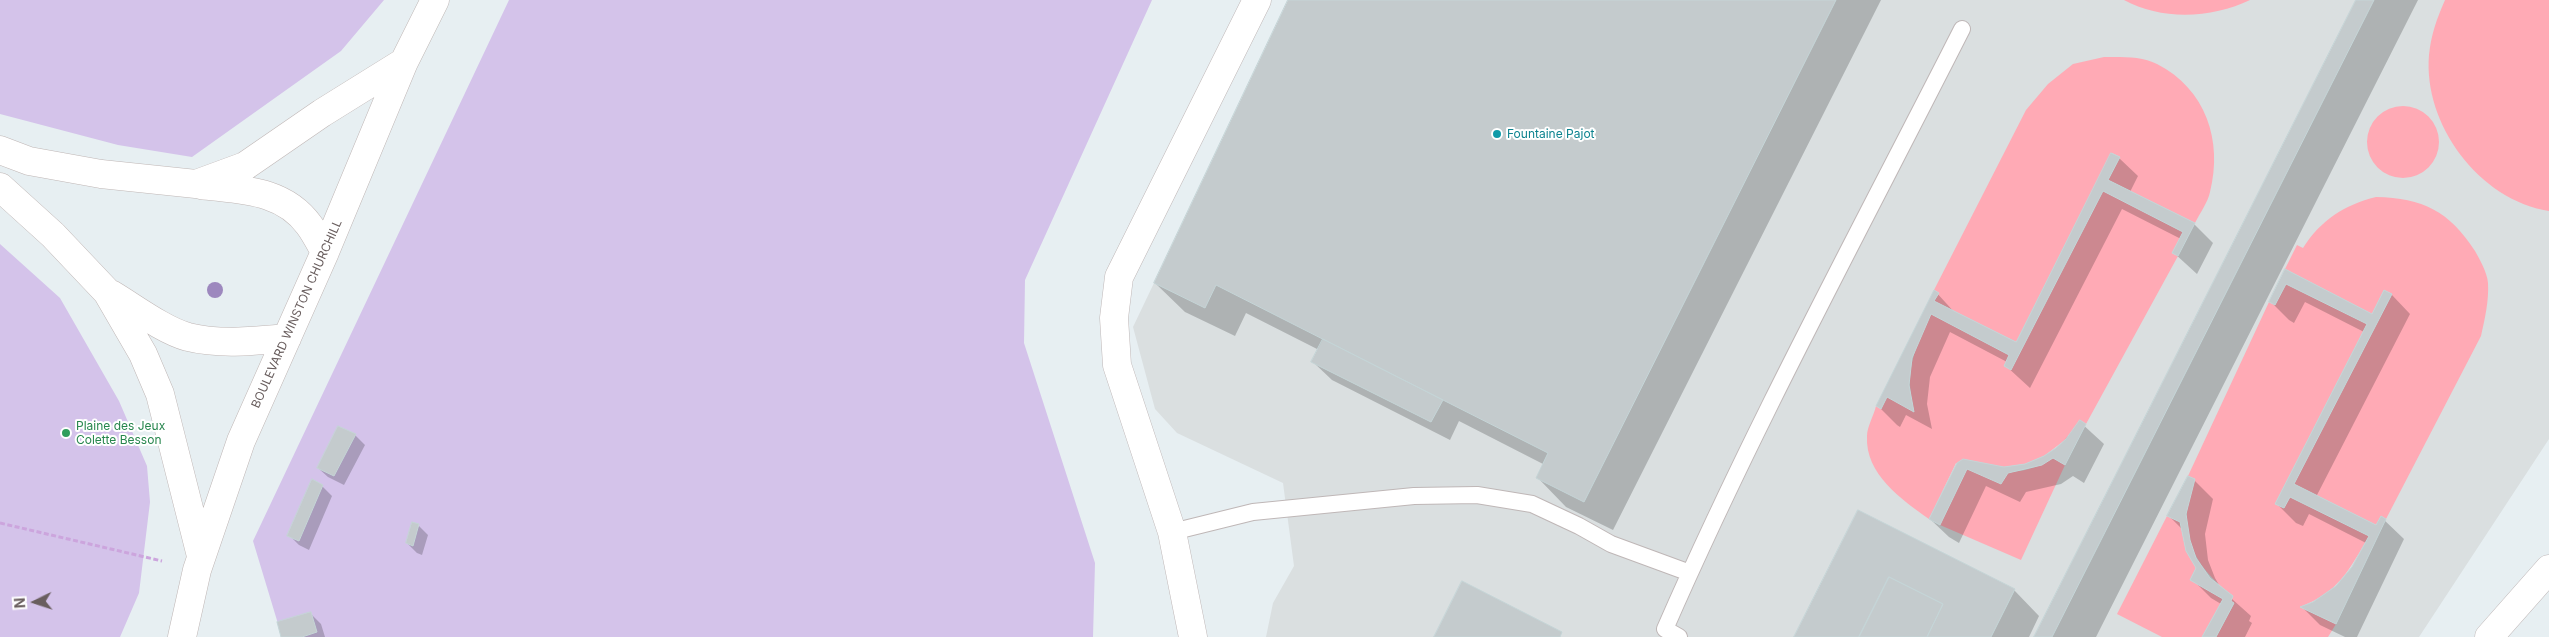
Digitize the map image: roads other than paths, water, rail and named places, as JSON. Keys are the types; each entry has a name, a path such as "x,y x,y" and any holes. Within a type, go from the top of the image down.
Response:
{"street":[{"name":"BOULEVARD WINSTON CHURCHILL","path":"181,636 199,563 242,440 325,252 404,62 435,0"},
{"path":"1193,637 1172,532 1117,365 1114,318 1119,277 1257,0"},
{"path":"196,184 245,166 322,113 404,62"},
{"path":"0,150 29,161 101,174 270,194 294,209 309,224 325,252"},
{"path":"0,187 53,235 107,292 143,354 160,394 199,563"},
{"path":"107,292 153,320 187,337 222,342 287,338"},
{"path":"2490,637 2549,570"}],"lane":[{"path":"1679,637 1665,629 1690,572 1772,402 1962,29"},
{"path":"1172,532 1253,512 1414,496 1477,495 1532,504 1579,526 1611,544 1690,572"}],"place":[{"name":"Fountaine Pajot","path":"1497,134"},
{"name":"Plaine des Jeux Colette Besson","path":"66,433"}]}
